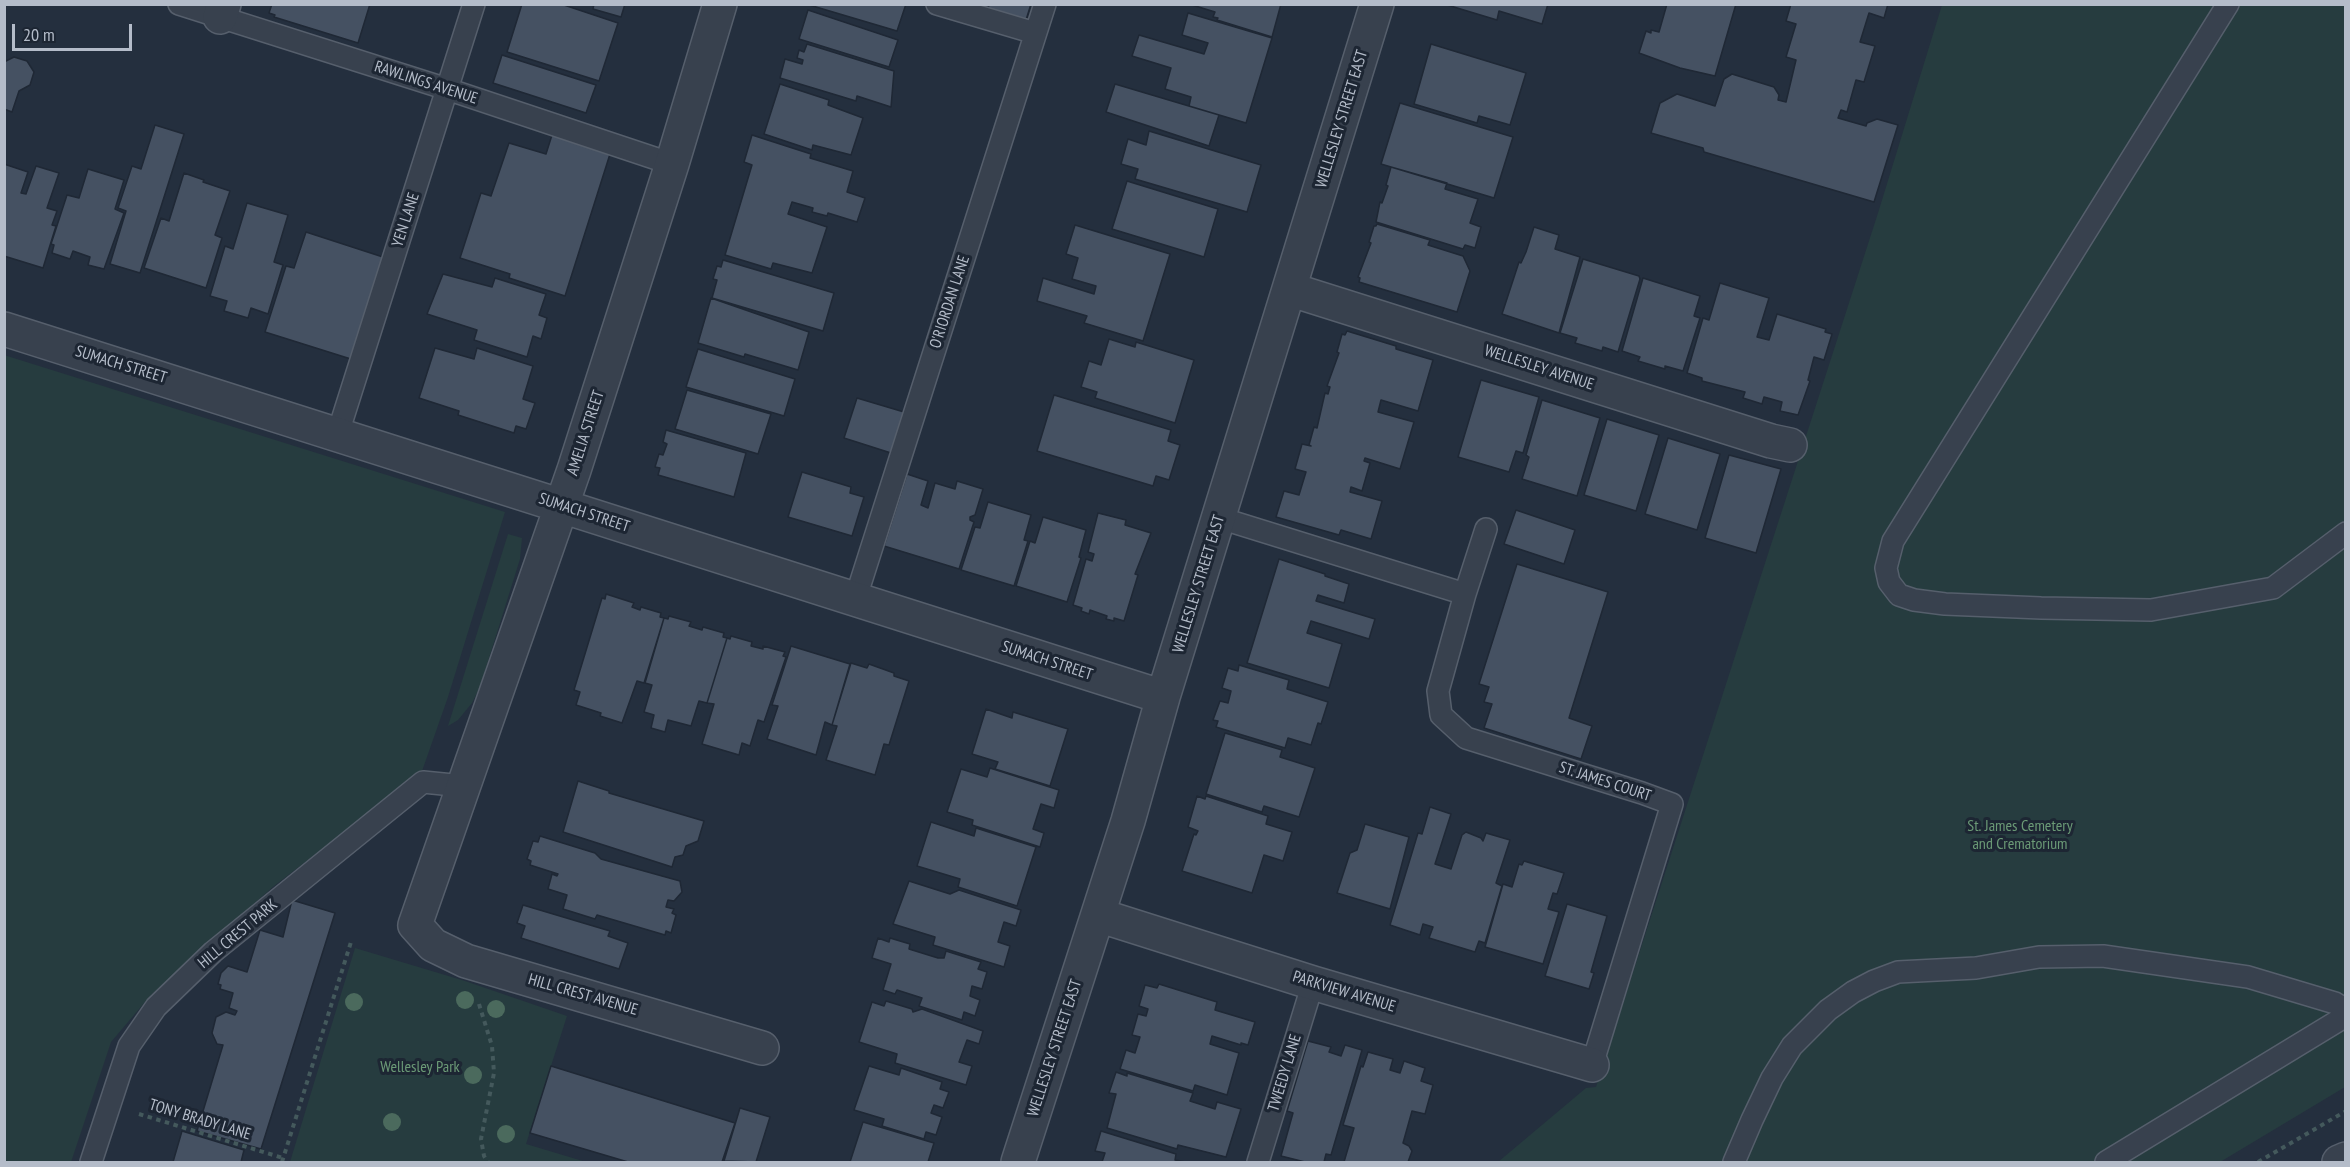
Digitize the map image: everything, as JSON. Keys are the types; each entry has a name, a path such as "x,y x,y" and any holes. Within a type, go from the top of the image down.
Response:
{"street":[{"name":"AMELIA STREET","path":"415,925 561,505 672,164 720,4"},
{"name":"WELLESLEY STREET EAST","path":"1018,1162 1098,915 1377,4"},
{"name":"WELLESLEY AVENUE","path":"1289,289 1771,441 1790,445"},
{"name":"SUMACH STREET","path":"4,329 1163,697"},
{"name":"PARKVIEW AVENUE","path":"1098,915 1313,983 1592,1065"},
{"name":"HILL CREST AVENUE","path":"415,925 433,945 466,961 762,1048"},
{"path":"2339,1162 2346,1158"}],"lane":[{"name":"RAWLINGS AVENUE","path":"179,4 222,11 672,164"},
{"name":"YEN LANE","path":"338,436 474,4"},
{"path":"937,4 1035,33"},
{"name":"O'RIORDAN LANE","path":"855,600 1045,4"},
{"path":"2228,4 1893,541 1886,568 1889,582 1899,595 1914,600 1946,604 2151,610 2273,588 2346,533"},
{"path":"1220,518 1465,594"},
{"name":"ST. JAMES COURT","path":"1486,529 1438,691 1441,715 1466,738 1672,804 1592,1065"},
{"name":"HILL CREST PARK","path":"91,1162 129,1046 156,1006 213,952 423,782 463,786"},
{"path":"1734,1162 1772,1078 1792,1046 1828,1010 1853,992 1898,972 1976,968 2039,957 2103,956 2248,977 2335,1003 2346,1010"},
{"name":"TWEEDY LANE","path":"1258,1162 1313,983"},
{"path":"2106,1162 2346,1016"}],"path":[{"path":"282,1160 351,942"},
{"path":"479,1002 492,1046 494,1073 481,1139 484,1156 488,1162"},
{"name":"TONY BRADY LANE","path":"109,1105 282,1160"},
{"path":"2258,1162 2346,1111"}],"green space":[{"name":"St. James Cemetery and Crematorium","path":"1942,5 2345,5 2345,1087 2220,1162 1498,1162 1586,1088 1596,1087 1878,213"},
{"path":"4,355 505,512 448,697 421,774 274,886 151,995 111,1042 71,1162 5,1162"},
{"path":"508,534 522,538 520,559 480,687 472,703 458,720 448,726"},
{"name":"Wellesley Park","path":"355,948 465,981 567,1016 526,1144 586,1162 290,1162"}],"building":[{"path":"272,4 370,4 358,43 274,17 275,15 269,13"},
{"path":"522,4 561,4 618,23 599,81 507,52"},
{"path":"594,4 625,4 621,17 593,9"},
{"path":"806,4 906,4 897,31"},
{"path":"989,4 1031,4 1026,20 988,9"},
{"path":"1189,4 1281,4 1272,37 1217,20 1218,18 1213,17 1215,12"},
{"path":"1444,4 1548,4 1542,24 1499,11 1497,20"},
{"path":"1667,4 1736,4 1715,76 1680,68 1639,53 1646,31 1659,32"},
{"path":"1791,4 1888,4 1884,18 1869,13 1860,42 1875,46 1864,82 1856,80 1847,112 1841,110 1838,118 1866,126 1867,123 1877,119 1898,125 1874,202 1704,152 1703,148 1651,133 1660,103 1677,94 1715,106 1724,79 1732,74 1774,87 1779,95 1778,100 1786,102 1796,60 1786,57 1796,24 1786,21"},
{"path":"808,10 898,40 889,67 799,39"},
{"path":"1188,13 1272,38 1246,123 1189,106 1191,97 1165,89 1171,68 1132,56 1139,35 1204,54 1208,43 1182,35"},
{"path":"807,44 894,71 891,107 857,96 856,101 780,78 785,59 802,64 803,60 797,58 799,50 804,52"},
{"path":"1431,44 1526,73 1510,125 1479,116 1477,123 1414,104"},
{"path":"502,55 596,85 586,113 493,83"},
{"path":"14,57 27,61 34,72 30,85 19,91 12,112 4,109 4,62"},
{"path":"780,84 829,100 828,105 863,118 851,155 813,145 812,150 764,134"},
{"path":"1115,84 1219,115 1209,146 1106,112"},
{"path":"1400,103 1513,137 1494,198 1381,164"},
{"path":"155,125 184,134 140,273 110,264 126,211 118,208 132,166 141,169"},
{"path":"1149,131 1261,165 1247,212 1135,179 1138,169 1121,164 1128,139 1146,145"},
{"path":"552,135 610,154 565,296 509,278 510,274 460,258 481,193 491,196 509,143 546,154"},
{"path":"752,135 811,154 810,158 853,171 847,192 865,198 857,222 828,213 827,216 812,212 813,208 792,202 788,214 827,227 812,273 773,263 771,269 725,255 752,165 744,162"},
{"path":"4,164 28,172 21,193 26,194 36,166 59,173 47,208 57,211 52,225 56,226 43,268 4,256"},
{"path":"1391,167 1447,183 1445,189 1478,199 1470,223 1481,227 1475,248 1465,245 1463,249 1376,222 1380,202 1382,203 1388,186 1386,185"},
{"path":"88,169 124,180 115,209 124,213 104,269 88,265 90,257 73,251 70,259 52,253 54,245 51,244 67,195 79,198"},
{"path":"184,173 230,191 215,235 222,238 206,288 144,268 161,218 169,221"},
{"path":"1127,181 1218,209 1204,257 1112,229"},
{"path":"247,203 288,215 274,262 283,265 268,314 251,308 248,318 224,311 227,301 210,296 225,246 233,249"},
{"path":"1377,224 1430,240 1428,245 1463,256 1470,271 1457,312 1359,282 1358,277 1371,243 1369,242 1374,226"},
{"path":"1075,225 1170,254 1143,341 1084,323 1087,316 1037,301 1043,278 1094,294 1096,286 1072,279 1078,258 1066,254"},
{"path":"1534,227 1559,235 1555,249 1580,257 1559,333 1502,314 1519,262 1521,263 1526,252"},
{"path":"306,232 386,258 354,360 265,332 286,266 294,268"},
{"path":"1583,259 1639,276 1618,352 1603,347 1602,351 1575,343 1577,338 1560,333"},
{"path":"723,260 834,293 823,331 712,298 717,280 713,279 717,266 721,267"},
{"path":"443,274 492,287 495,278 546,294 539,315 547,318 541,339 533,336 527,357 474,340 477,330 427,314"},
{"path":"1643,278 1700,296 1694,316 1700,318 1683,371 1665,366 1665,369 1638,361 1640,357 1622,351"},
{"path":"1720,283 1769,298 1757,337 1769,340 1777,314 1826,329 1825,332 1832,334 1824,360 1814,357 1808,380 1810,381 1798,415 1780,411 1782,402 1764,397 1762,404 1743,398 1745,392 1702,381 1702,378 1687,373 1703,318 1709,320"},
{"path":"711,298 809,332 798,370 698,343"},
{"path":"1347,331 1433,360 1418,411 1381,400 1378,412 1414,422 1400,469 1365,458 1364,461 1370,463 1362,491 1351,487 1350,492 1382,501 1371,539 1341,530 1339,535 1276,517 1284,491 1299,495 1306,472 1295,469 1302,444 1311,446 1309,445 1314,427 1317,428 1325,393 1328,394 1330,387 1327,386 1339,353 1337,352 1342,334 1345,335"},
{"path":"1109,339 1135,347 1136,342 1194,360 1175,423 1095,398 1097,392 1081,387 1089,361 1101,365"},
{"path":"435,348 474,359 477,348 533,366 523,399 535,403 526,429 516,426 514,433 458,415 459,411 419,398"},
{"path":"698,349 795,379 784,416 686,387"},
{"path":"1481,380 1539,397 1523,453 1516,451 1509,472 1458,457"},
{"path":"687,390 771,414 758,454 675,429"},
{"path":"1054,395 1171,430 1168,441 1180,445 1169,480 1156,476 1153,486 1037,451"},
{"path":"857,398 904,412 891,453 844,438"},
{"path":"1542,400 1600,418 1577,496 1522,479 1529,457 1526,455"},
{"path":"1607,419 1659,435 1636,511 1584,495"},
{"path":"666,430 746,453 734,497 658,475 660,468 655,467 659,454 663,455 667,444 663,442"},
{"path":"1668,438 1720,454 1697,530 1645,514"},
{"path":"1729,455 1781,469 1756,553 1705,538"},
{"path":"802,472 851,487 850,493 864,497 852,536 788,517"},
{"path":"907,474 928,481 921,505 928,508 935,483 955,489 957,481 983,489 975,515 970,517 970,520 974,522 959,569 884,546"},
{"path":"988,502 1031,515 1024,540 1028,541 1014,586 961,570 975,527 980,528"},
{"path":"1516,510 1575,530 1564,564 1504,544"},
{"path":"1098,513 1126,520 1125,525 1151,533 1135,574 1138,575 1124,621 1114,618 1114,621 1106,619 1107,616 1090,610 1089,614 1073,605 1086,559 1092,561 1094,554 1088,552"},
{"path":"1043,517 1086,530 1079,557 1081,558 1067,602 1016,586 1030,541 1035,543"},
{"path":"1279,559 1349,584 1344,603 1318,595 1316,601 1375,619 1369,639 1311,621 1307,633 1342,644 1329,688 1247,663"},
{"path":"1517,564 1608,592 1569,718 1592,726 1581,759 1484,728 1492,704 1484,702 1489,687 1479,684"},
{"path":"606,594 634,603 632,607 640,610 641,607 661,613 660,617 664,618 644,683 637,681 622,723 576,705 580,692 574,690 602,598 605,599"},
{"path":"669,616 691,622 689,626 724,633 723,637 727,638 707,703 699,701 691,726 668,720 665,732 651,728 654,715 644,712 652,685 645,683 664,618 668,619"},
{"path":"731,636 752,642 751,646 763,649 763,646 785,652 783,656 786,657 764,722 758,720 750,746 742,743 739,755 702,744 714,704 707,703 727,638 730,639"},
{"path":"791,646 850,664 832,725 825,722 816,755 767,739 778,706 772,705"},
{"path":"851,663 867,668 869,664 909,681 889,745 884,744 875,775 826,760 837,726 832,725"},
{"path":"1239,665 1289,680 1287,689 1328,702 1311,745 1288,738 1285,748 1216,727 1218,721 1213,720 1220,701 1228,703 1231,691 1222,688 1228,668 1238,671"},
{"path":"986,709 1012,718 1013,712 1068,729 1050,786 995,769 998,762 972,754"},
{"path":"1225,733 1282,750 1280,757 1315,768 1299,817 1264,806 1262,812 1206,794"},
{"path":"990,768 1059,790 1054,808 1041,804 1033,829 1044,833 1040,847 972,825 973,820 947,812 961,769 987,777"},
{"path":"578,781 609,791 609,793 704,821 698,841 686,846 683,855 675,857 672,867 563,832"},
{"path":"1197,796 1205,799 1206,796 1268,816 1266,824 1292,832 1283,861 1264,855 1252,893 1182,871 1194,834 1196,835 1198,831 1188,827"},
{"path":"1430,807 1451,814 1435,864 1451,869 1462,835 1466,832 1483,841 1486,833 1510,840 1496,883 1502,886 1485,943 1479,941 1475,952 1429,938 1433,927 1423,924 1420,935 1390,925 1418,833 1422,834"},
{"path":"931,822 974,836 976,828 1036,847 1017,906 958,887 960,879 917,866"},
{"path":"1365,824 1409,837 1390,909 1337,893 1350,853 1357,850"},
{"path":"540,836 595,853 601,859 680,881 682,892 674,901 668,900 666,907 674,909 672,913 676,915 671,933 666,931 665,935 597,915 595,919 563,909 567,895 548,889 552,874 557,876 558,874 530,865 531,861 527,859 533,841 538,842"},
{"path":"1524,861 1564,873 1557,894 1553,893 1548,909 1559,912 1543,964 1485,947 1503,884 1512,887 1519,864 1522,865"},
{"path":"909,881 950,894 959,890 1021,910 1016,926 1004,922 998,942 1010,946 1004,967 933,945 935,937 893,924"},
{"path":"292,900 335,913 261,1149 197,1131 223,1045 217,1044 212,1033 216,1017 226,1012 235,1015 237,1011 229,1008 233,993 220,989 221,985 218,984 221,973 228,966 247,972 260,930 283,937"},
{"path":"1567,904 1607,916 1591,972 1594,973 1589,989 1545,976"},
{"path":"523,905 610,931 608,936 628,943 619,969 521,938 525,926 517,923"},
{"path":"878,938 889,942 890,938 910,944 909,949 938,958 944,958 946,951 981,962 978,969 987,972 982,989 972,986 970,996 980,1000 975,1016 964,1012 962,1020 919,1006 922,998 897,990 895,994 883,990 891,964 872,958"},
{"path":"1159,984 1217,1002 1215,1010 1255,1022 1248,1045 1212,1036 1210,1044 1239,1053 1227,1095 1195,1085 1193,1091 1120,1069 1126,1050 1135,1053 1140,1037 1132,1035 1138,1014 1146,1016 1148,1009 1139,1006 1145,985 1157,988"},
{"path":"886,1001 912,1009 913,1012 922,1009 983,1031 979,1044 967,1040 959,1062 972,1066 966,1085 895,1063 897,1054 859,1042 872,1002 884,1006"},
{"path":"1308,1041 1331,1047 1329,1052 1341,1056 1345,1045 1362,1050 1331,1155 1326,1154 1324,1162 1305,1162 1281,1156 1293,1113 1287,1111"},
{"path":"1368,1052 1393,1059 1390,1070 1400,1073 1404,1061 1425,1068 1421,1081 1433,1085 1425,1114 1412,1111 1403,1143 1412,1151 1408,1162 1344,1162 1354,1128 1343,1125 1361,1066 1363,1067"},
{"path":"551,1066 735,1123 722,1162 628,1162 530,1133"},
{"path":"869,1066 899,1075 901,1068 942,1082 940,1089 949,1092 943,1108 934,1105 931,1113 942,1117 936,1135 926,1132 924,1139 882,1126 884,1119 854,1110"},
{"path":"1116,1072 1127,1076 1127,1073 1193,1093 1190,1101 1215,1109 1217,1102 1241,1109 1226,1157 1178,1145 1177,1149 1107,1128 1116,1094 1109,1093"},
{"path":"740,1108 770,1117 756,1162 724,1161"},
{"path":"863,1122 934,1143 928,1162 850,1162"},
{"path":"182,1131 244,1150 241,1162 173,1162"},
{"path":"1101,1131 1176,1154 1175,1160 1185,1162 1102,1162 1105,1153 1095,1151"}]}
